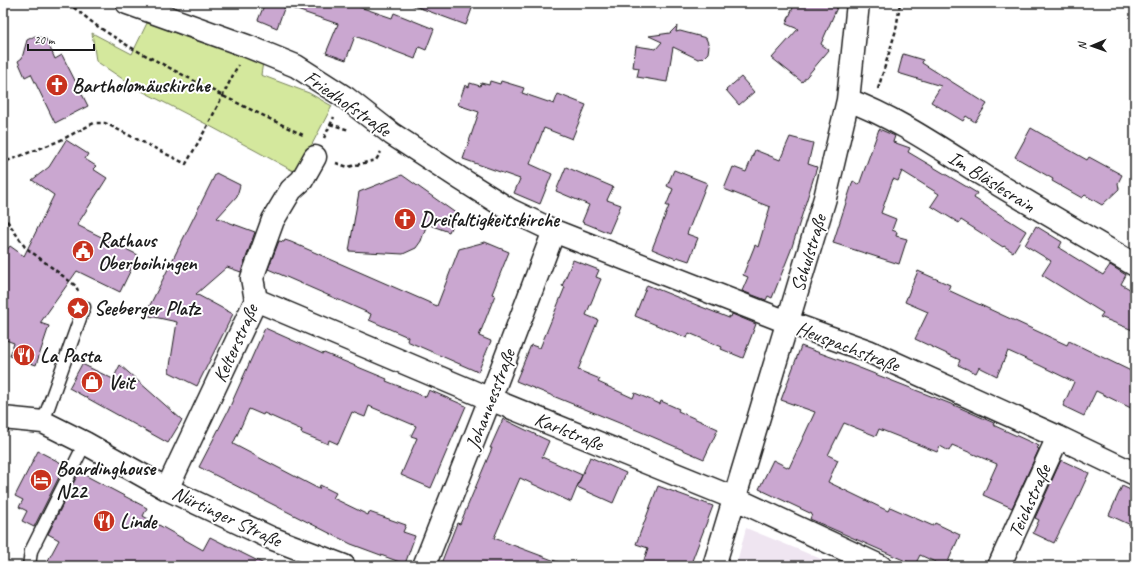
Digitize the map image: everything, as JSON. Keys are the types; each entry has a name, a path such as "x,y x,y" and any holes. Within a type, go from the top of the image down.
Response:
{"street":[{"name":"Friedhofstraße","path":"127,3 247,46 296,66 346,98 392,134 467,183 510,210 554,231"},
{"name":"Schulstraße","path":"714,566 825,198 848,100 858,3"},
{"name":"Im Bläslesrain","path":"848,100 872,109 922,137 1032,206 1135,265"},
{"name":"Kelterstraße","path":"167,489 256,300 252,278 273,220 291,190 302,180 314,157"},
{"name":"Heuspachstraße","path":"554,231 787,322 868,351 1058,437 1135,474"},
{"name":"Johannesstraße","path":"424,566 554,231"},
{"name":"Karlstraße","path":"256,300 490,399 734,498 880,566"},
{"name":"Nürtinger Straße","path":"3,418 43,422 85,443 167,489 271,538 344,566"},
{"name":"Teichstraße","path":"999,566 1058,437"}],"lane":[{"path":"43,422 84,307"},
{"path":"29,566 31,551 85,443"}],"path":[{"path":"68,3 97,26 130,47 223,96 305,136"},
{"path":"872,109 896,30 900,3"},
{"path":"3,167 7,161 59,141 94,123 105,123 186,164 223,96 247,46"},
{"path":"314,157 348,167 376,160"},
{"path":"3,215 25,247 76,286 84,307"}],"shaded area":[{"path":"746,528 838,566 736,566"}],"green space":[{"path":"148,21 185,37 263,62 261,75 309,93 332,106 297,173 136,88 96,61 92,33 132,54"}],"building":[{"path":"265,3 348,3 392,18 394,13 434,29 426,50 419,47 415,59 355,36 346,60 326,53 338,24 285,6 277,28 258,20"},
{"path":"412,3 474,3 466,25 412,5"},
{"path":"795,3 839,3 821,44 829,50 802,82 772,58 798,29 786,24"},
{"path":"677,26 676,32 680,31 706,38 709,46 708,53 703,58 698,59 673,47 667,82 637,77 639,68 633,67 636,46 656,49 662,42 649,36 670,33"},
{"name":"Bartholomäuskirche","path":"35,36 46,39 55,59 62,55 88,106 55,123 31,74 25,77 18,61 22,58 27,40"},
{"path":"903,54 923,60 922,63 987,104 975,122 966,116 963,121 931,102 941,86 898,73"},
{"path":"741,77 754,92 739,105 726,90"},
{"path":"490,81 500,84 501,81 524,88 522,93 554,104 558,94 586,105 572,139 544,128 530,164 552,174 540,204 514,193 520,179 463,159 479,112 458,105 465,85 469,87 470,83 480,86 481,83 489,85"},
{"path":"1031,128 1087,160 1089,157 1122,175 1118,183 1119,189 1102,205 1085,195 1082,198 1015,157"},
{"path":"879,129 895,136 893,142 910,148 908,152 977,193 974,198 1026,231 1013,252 961,220 959,223 931,206 939,194 902,171 898,181 893,179 881,213 896,219 892,230 897,232 896,236 907,239 899,264 833,243 853,181 859,185"},
{"path":"790,137 813,143 808,164 817,167 791,250 772,298 768,296 766,300 742,291 748,277 743,275 755,245 758,247 770,207 724,189 733,167 746,172 755,150 780,160"},
{"path":"66,140 88,154 85,159 96,166 93,169 107,178 77,225 138,255 120,292 77,271 40,323 49,326 36,365 10,356 14,343 3,339 3,255 10,246 24,256 54,195 32,180 49,167"},
{"path":"566,167 613,187 607,200 621,205 609,233 582,222 589,205 556,191"},
{"path":"674,170 707,183 687,234 698,238 689,261 677,257 676,259 652,249 669,206 666,206 673,189 667,186"},
{"path":"216,173 240,185 237,196 217,218 255,232 241,272 227,267 196,294 233,314 197,386 169,372 177,322 145,315"},
{"name":"Dreifaltigkeitskirche","path":"402,175 457,214 449,232 427,224 421,241 416,248 403,254 349,251 359,192"},
{"path":"1036,226 1062,242 1059,248 1103,275 1110,265 1126,275 1121,284 1135,292 1135,331 1100,317 1103,313 1042,275 1051,261 1025,245"},
{"path":"285,240 437,306 459,249 485,242 509,252 492,294 495,295 479,336 491,341 478,372 407,341 408,337 369,320 371,314 268,269 279,241 284,242"},
{"path":"573,260 599,270 596,277 601,279 586,315 598,320 578,370 600,379 598,382 633,398 635,393 660,404 661,401 679,409 678,411 718,429 704,459 516,381 531,345 540,348 565,287 562,286"},
{"path":"918,271 950,285 948,290 1067,345 1069,341 1135,373 1135,410 1096,391 1084,416 1063,406 1074,382 1039,365 1008,351 997,376 979,367 976,373 958,365 960,360 915,339 928,312 905,302"},
{"path":"647,285 729,318 732,314 756,324 743,358 689,333 687,338 635,316"},
{"path":"265,328 426,397 429,390 466,406 431,488 401,475 417,438 411,436 416,426 369,406 365,417 352,412 338,444 329,440 328,444 301,433 302,430 264,413 263,415 249,409 233,444 319,489 320,485 336,493 333,498 368,515 369,512 406,525 403,532 415,536 405,564 351,544 199,467 228,411"},
{"path":"801,346 956,406 1039,446 1012,508 983,495 997,464 952,445 949,451 940,446 937,452 879,429 876,436 844,423 828,455 838,460 828,482 888,511 890,507 933,526 935,523 960,535 946,566 920,555 915,565 810,519 812,514 759,489 773,460 789,468 815,412 781,400"},
{"path":"82,364 113,379 120,365 182,420 168,443 69,388"},
{"path":"503,419 549,441 542,457 582,475 571,502 520,478 494,538 563,564 563,566 440,566 457,523 460,524"},
{"path":"38,451 65,465 34,527 22,521 27,511 19,507 23,500 15,496"},
{"path":"590,457 626,473 613,503 577,487"},
{"path":"1061,460 1089,473 1072,510 1071,509 1054,543 1033,533 1039,520 1035,518"},
{"path":"79,472 147,508 143,516 203,550 210,537 268,566 45,566 59,540 48,534"},
{"path":"658,486 713,506 690,566 642,566 648,548 636,544"},
{"path":"1122,486 1135,492 1135,527 1109,515"}],"place":[{"name":"Bartholomäuskirche","path":"57,85"},
{"name":"Dreifaltigkeitskirche","path":"405,219"},
{"name":"Rathaus Oberboihingen","path":"83,251"},
{"name":"Seeberger Platz","path":"78,308"},
{"name":"La Pasta","path":"24,355"},
{"name":"Veit","path":"92,382"},
{"name":"Boardinghouse N22","path":"41,480"},
{"name":"Linde","path":"104,521"}]}
